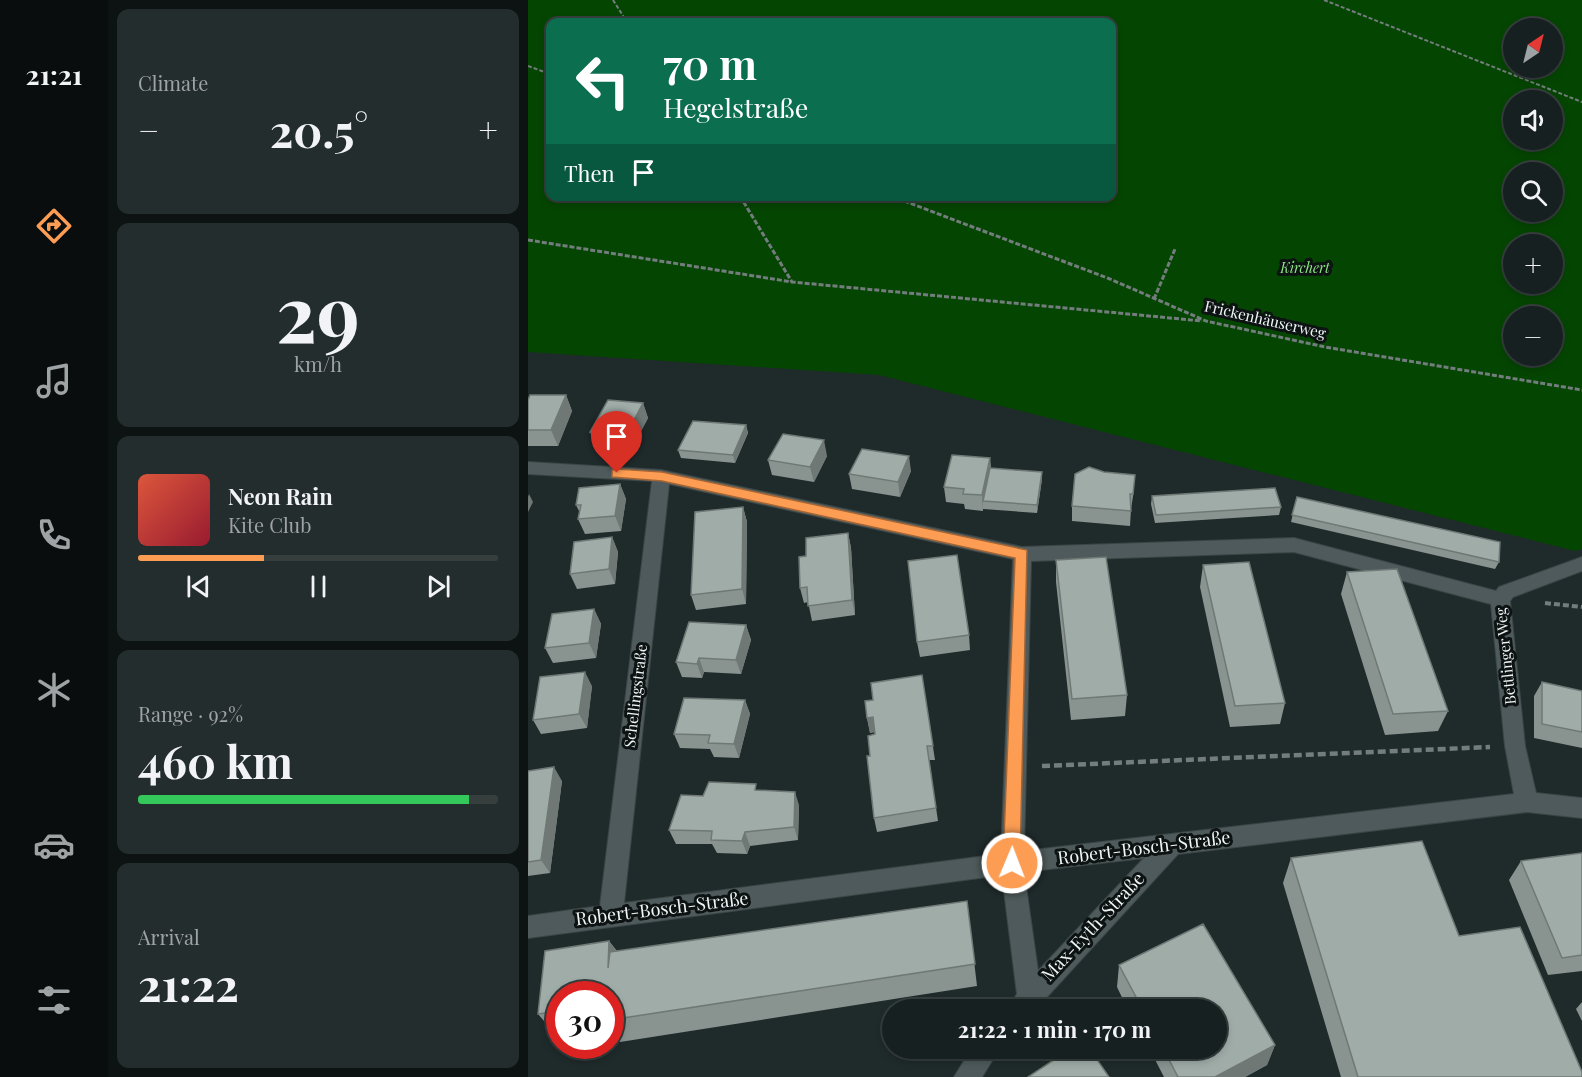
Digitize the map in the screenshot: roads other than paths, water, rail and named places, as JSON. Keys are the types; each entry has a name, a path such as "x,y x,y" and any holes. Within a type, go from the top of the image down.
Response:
{"street":[{"path":"528,468 662,476 1022,554 1294,545 1500,599"},
{"name":"Schellingstraße","path":"611,915 662,476"},
{"path":"1022,554 1012,863 1024,999"},
{"name":"Bettlinger Weg","path":"1527,802 1515,746 1500,599 1506,592 1582,564"},
{"name":"Robert-Bosch-Straße","path":"528,927 1012,863 1527,802 1582,808"},
{"name":"Max-Eyth-Straße","path":"1028,999 1170,846"},
{"path":"967,1077 980,1059"}],"park label":[{"name":"Kirchert","path":"1305,268"}]}
